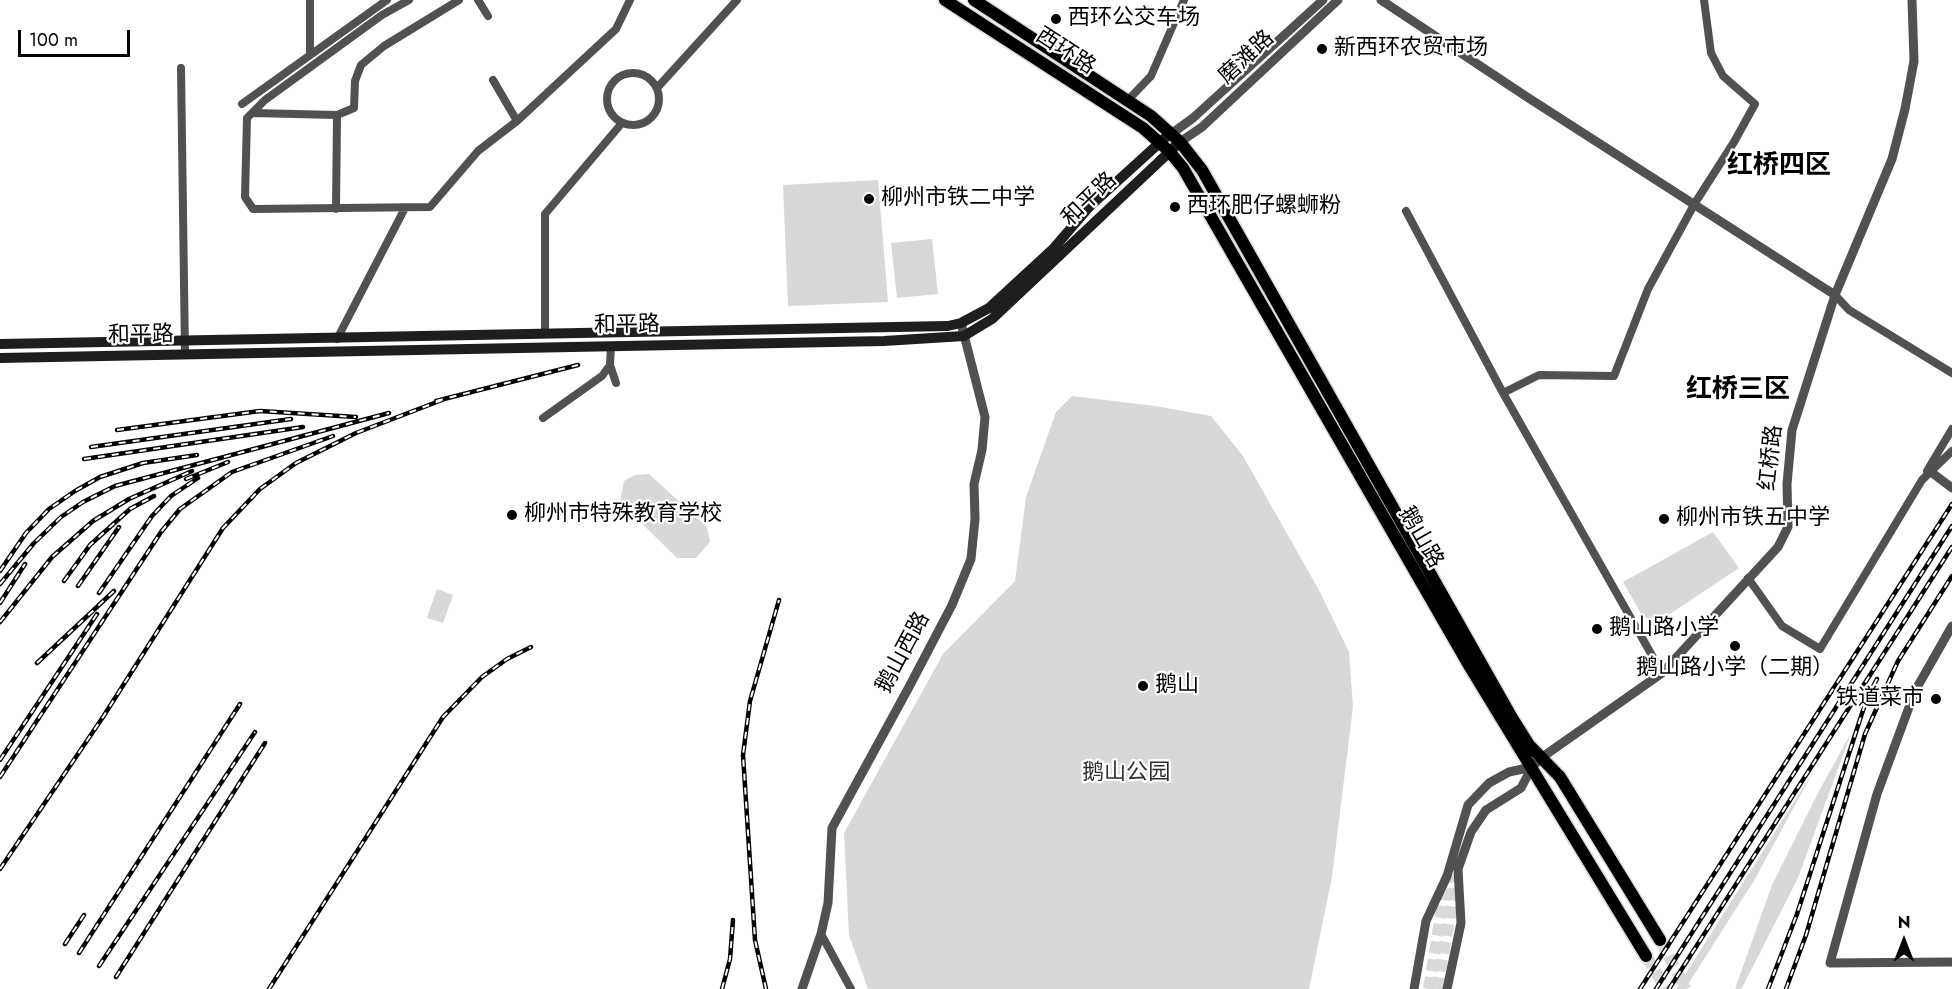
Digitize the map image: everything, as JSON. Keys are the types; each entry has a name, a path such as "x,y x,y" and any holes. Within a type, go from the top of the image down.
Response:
{"main road":[{"name":"西环路","path":"945,0 1143,128 1159,142"},
{"name":"西环路","path":"974,0 1128,100 1175,138"},
{"name":"和平路","path":"0,344 938,326 961,323 989,308 1053,249 1090,206 1159,142 1175,138"},
{"name":"和平路","path":"0,358 947,339 964,335 992,319 1169,151 1175,138"},
{"name":"鹅山路","path":"1175,138 1208,179 1512,718 1529,745 1560,777 1660,940"},
{"name":"鹅山路","path":"1159,142 1169,151 1190,179 1464,657 1646,956"}],"street":[{"path":"310,0 310,54"},
{"path":"242,104 387,0"},
{"path":"409,0 382,15 265,100 247,118 245,197 253,208 430,207 478,151 517,121 616,29 630,0"},
{"path":"252,113 337,115 354,108 355,81 361,66 384,46 459,0"},
{"path":"478,0 488,16"},
{"path":"657,88 737,0"},
{"path":"1128,100 1150,76 1184,0"},
{"name":"磨滩路","path":"1175,138 1193,118 1323,0"},
{"name":"磨滩路","path":"1175,138 1202,127 1338,0"},
{"path":"1381,0 1527,97 1835,294 1849,310 1952,373"},
{"path":"1503,393 1539,375 1614,376 1648,289 1695,203 1755,104 1723,76 1711,53 1704,0"},
{"name":"红桥路","path":"1448,989 1461,923 1458,869 1471,832 1486,810 1521,788 1532,767 1541,758 1662,673 1778,547 1788,527 1787,484 1792,430 1835,294 1892,159 1905,110 1914,61 1912,0"},
{"path":"181,69 185,354"},
{"path":"628,73 637,73 652,81 657,88 659,97 654,114 640,124 622,123 614,118 606,95 614,80 628,73"},
{"path":"493,80 517,121"},
{"path":"336,209 337,115"},
{"path":"545,333 545,214 622,123"},
{"path":"337,339 405,208"},
{"path":"1406,211 1503,393 1662,673"},
{"name":"鹅山西路","path":"802,989 821,934 828,903 832,828 952,605 971,559 975,519 974,484 982,450 985,417 961,323"},
{"path":"611,346 610,365 616,384"},
{"path":"543,418 603,376 610,365"},
{"path":"1748,578 1782,626 1820,649 1952,429"},
{"path":"1922,480 1952,451"},
{"path":"1931,472 1952,488"},
{"path":"1952,626 1915,691 1885,773 1830,963 1952,962"},
{"path":"1414,989 1426,921 1447,876 1468,805 1489,783 1509,772 1532,767"},
{"path":"821,934 851,989"}],"green space":[{"path":"878,180 888,302 788,306 783,185"},
{"path":"932,239 938,294 897,298 891,243"},
{"name":"鹅山公园","path":"1072,396 1155,406 1211,416 1243,456 1320,592 1349,652 1353,707 1332,877 1309,989 868,989 849,935 844,833 943,654 1015,581 1026,497 1056,412"},
{"path":"649,474 707,527 710,542 696,558 677,558 620,502 624,481 635,475"},
{"path":"1713,532 1739,568 1667,616 1654,619 1643,617 1623,582"},
{"path":"437,589 453,595 443,623 427,618"},
{"path":"1851,733 1798,878 1744,984 1741,989 1735,989 1772,885"},
{"path":"1814,770 1755,879 1685,989 1676,989"}],"tunnel":[{"path":"1437,989 1457,875"},
{"path":"1429,989 1447,877"},
{"path":"1660,940 1686,989"},
{"path":"1646,956 1666,989"},
{"path":"1682,982 1687,989"}],"railway":[{"path":"436,401 578,365"},
{"path":"0,869 103,717 223,528 260,489 296,463 356,433 442,400"},
{"path":"117,430 260,411 356,417"},
{"path":"0,584 34,543 61,517 83,502 115,486 389,413"},
{"path":"91,447 291,419"},
{"path":"84,459 303,427"},
{"path":"0,777 161,532 180,509 232,472 333,436"},
{"path":"0,571 26,533 49,509 75,491 100,477 143,463 197,455"},
{"path":"186,479 228,462"},
{"path":"0,622 52,557 93,521 129,499 192,471"},
{"path":"99,593 152,516 171,496 198,478"},
{"path":"64,581 90,545 130,509 154,496"},
{"path":"1640,989 1952,504"},
{"path":"1656,989 1952,526"},
{"path":"78,586 119,527"},
{"path":"1669,989 1952,547"},
{"path":"0,603 25,564"},
{"path":"1786,989 1806,935 1865,734 1898,661 1952,576"},
{"path":"37,663 114,591"},
{"path":"766,989 755,940 743,755 750,701 779,600"},
{"path":"0,760 97,614"},
{"path":"269,989 443,717 482,677 507,659 531,647"},
{"path":"1768,989 1797,914 1867,698 1877,679"},
{"path":"79,953 240,704"},
{"path":"99,966 255,732"},
{"path":"116,977 265,743"},
{"path":"65,944 84,915"},
{"path":"722,989 730,959 733,920"}],"place":[{"name":"西环公交车场","path":"1056,19"},
{"name":"新西环农贸市场","path":"1322,49"},
{"name":"柳州市铁二中学","path":"869,199"},
{"name":"西环肥仔螺蛳粉","path":"1175,207"},
{"name":"柳州市特殊教育学校","path":"512,515"},
{"name":"柳州市铁五中学","path":"1664,519"},
{"name":"鹅山路小学","path":"1597,629"},
{"name":"鹅山路小学（二期）","path":"1735,646"},
{"name":"鹅山","path":"1143,686"},
{"name":"铁道菜市","path":"1936,699"}],"district":[{"name":"红桥四区","path":"1779,167"},
{"name":"红桥三区","path":"1738,391"}]}
